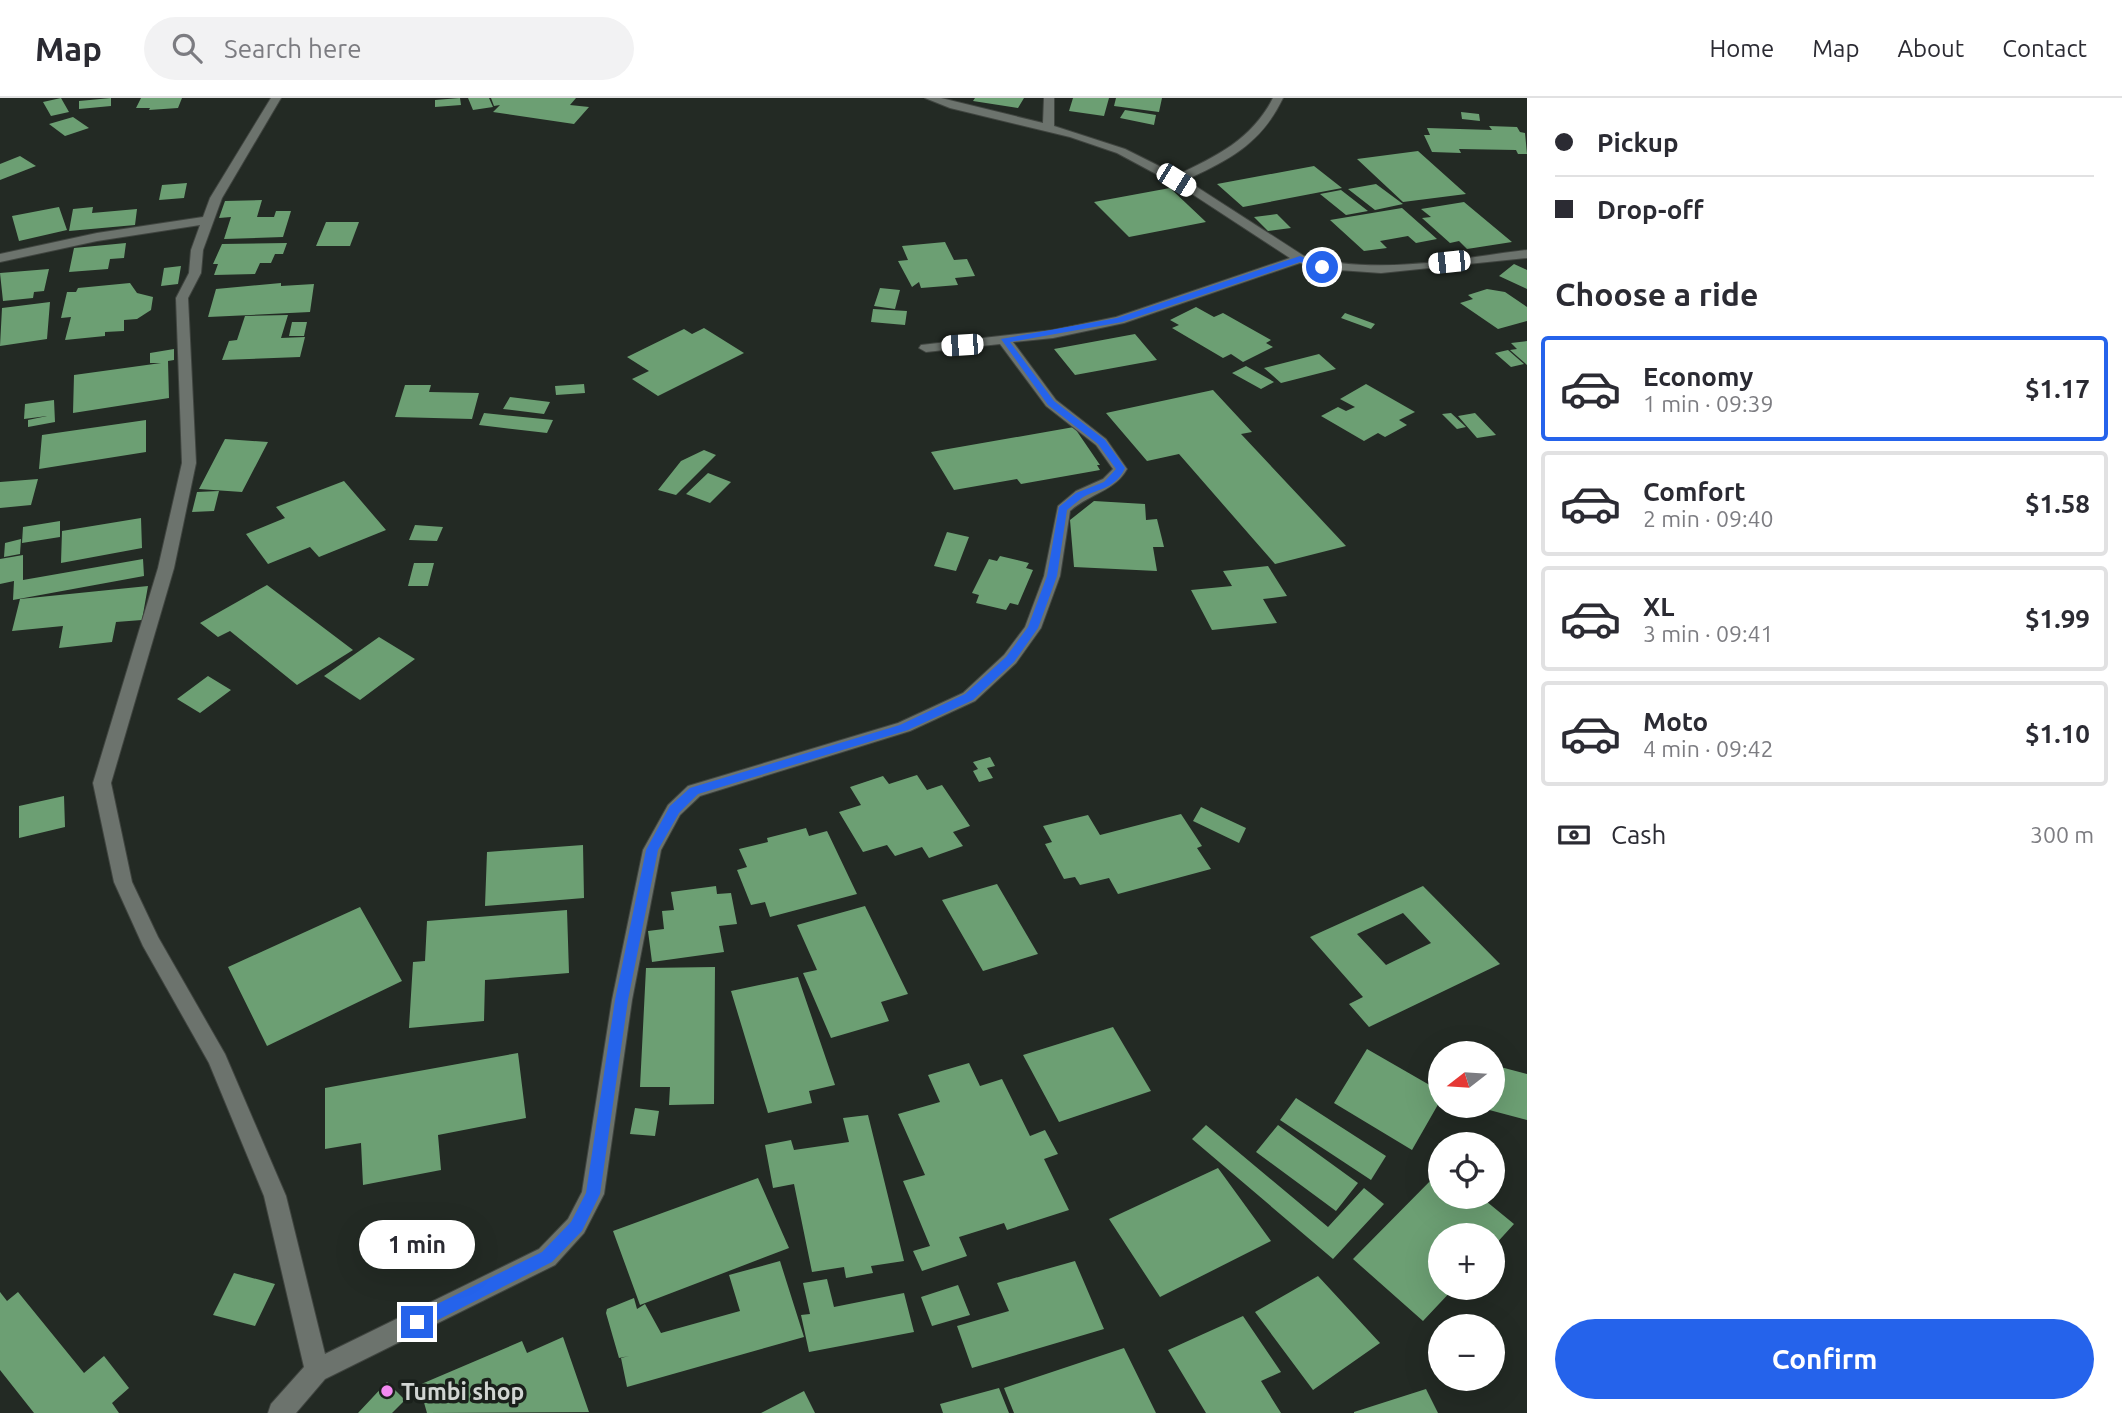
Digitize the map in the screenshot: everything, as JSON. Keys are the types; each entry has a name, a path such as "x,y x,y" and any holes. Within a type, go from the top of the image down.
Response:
{"street":[{"path":"276,98 265,120 228,176 206,220 197,250 195,273 182,298 189,463 166,568 102,783 123,882 149,940 218,1060 275,1196 317,1371"},
{"path":"930,98 1048,127 1121,152 1176,180 1300,259 1322,267 1359,271 1527,254"},
{"path":"1048,127 1049,98"},
{"path":"1176,180 1244,146 1271,117 1278,98"},
{"path":"0,258 97,237 206,220"},
{"path":"926,348 1004,341 1119,320 1300,259"},
{"path":"280,1413 317,1371 547,1257 576,1226 593,1194 622,1000 652,850 674,810 694,791 904,727 969,697 1010,659 1033,628 1052,576 1063,509 1080,495 1107,484 1117,476 1120,468 1101,442 1051,403 1004,341"}],"building":[{"path":"61,98 69,112 51,116 43,102"},
{"path":"111,98 111,106 79,109 79,101"},
{"path":"141,98 182,98 178,108 149,110 150,108 136,108"},
{"path":"460,98 461,105 435,107 435,100"},
{"path":"468,98 489,98 493,107 473,110"},
{"path":"491,98 576,98 570,105 589,107 574,124 493,112 500,105 494,106"},
{"path":"975,98 1024,98 1018,108 973,101"},
{"path":"1073,98 1109,98 1104,116 1069,111"},
{"path":"1116,98 1162,98 1159,112 1114,106"},
{"path":"1125,110 1156,115 1154,125 1120,118"},
{"path":"1461,112 1479,114 1480,121 1462,119"},
{"path":"73,117 89,128 65,136 49,124"},
{"path":"1489,126 1517,127 1520,132 1525,133 1527,154 1518,154 1516,150 1459,149 1461,153 1432,152 1424,135 1430,135 1427,128 1492,130"},
{"path":"1418,151 1466,194 1403,202 1357,159"},
{"path":"20,156 36,166 0,180 0,164"},
{"path":"1314,166 1342,188 1243,207 1217,184"},
{"path":"187,183 184,198 159,200 162,185"},
{"path":"1376,184 1403,204 1375,210 1348,189"},
{"path":"1170,188 1206,222 1129,237 1094,202"},
{"path":"1341,190 1368,211 1346,215 1320,194"},
{"path":"262,200 257,217 274,217 276,211 291,211 283,237 224,239 231,217 219,218 225,201"},
{"path":"1464,202 1512,242 1467,249 1459,241 1450,243 1422,218 1431,217 1421,209"},
{"path":"59,207 67,230 19,241 12,216"},
{"path":"93,207 92,213 137,209 135,225 69,231 73,209"},
{"path":"1402,208 1437,239 1416,243 1408,236 1380,241 1387,248 1364,251 1330,220"},
{"path":"1277,214 1291,228 1268,231 1254,217"},
{"path":"326,222 359,222 350,246 316,246"},
{"path":"945,242 954,260 967,259 975,276 955,278 958,285 921,288 919,282 912,287 898,261 908,260 902,246"},
{"path":"126,243 124,258 110,259 108,269 69,272 74,248"},
{"path":"287,243 283,254 275,254 271,263 260,263 255,274 214,275 218,264 213,264 222,244"},
{"path":"1514,264 1527,270 1527,289 1499,276"},
{"path":"181,266 178,284 161,286 164,268"},
{"path":"49,269 44,291 34,292 33,298 3,301 0,273"},
{"path":"130,283 137,293 153,297 151,310 137,319 124,320 124,331 65,340 71,317 61,318 67,292 76,292 78,288"},
{"path":"281,283 281,286 314,284 310,312 208,317 216,289"},
{"path":"880,288 900,290 895,309 874,306"},
{"path":"1487,289 1505,292 1527,307 1527,321 1498,329 1460,303 1473,299 1468,295"},
{"path":"50,302 47,339 0,346 2,308"},
{"path":"1196,307 1214,317 1223,313 1271,340 1266,343 1273,347 1243,362 1231,354 1223,358 1172,328 1179,325 1170,320"},
{"path":"873,309 907,311 905,325 871,322"},
{"path":"1345,313 1375,324 1371,329 1341,318"},
{"path":"288,315 281,338 305,337 300,357 222,360 229,341 237,340 245,316"},
{"path":"292,322 307,322 304,336 289,336"},
{"path":"704,328 744,353 658,396 632,379 649,371 627,357 684,329 692,334"},
{"path":"1135,334 1157,360 1075,375 1054,349"},
{"path":"1527,341 1527,365 1510,350 1517,349 1511,343"},
{"path":"174,349 174,360 168,361 169,398 73,413 74,375 161,363 150,363 150,353"},
{"path":"1508,350 1524,364 1511,367 1495,353"},
{"path":"1319,354 1336,369 1281,383 1264,368"},
{"path":"1246,366 1274,382 1261,389 1232,373"},
{"path":"584,384 585,393 556,395 555,386"},
{"path":"1366,384 1415,412 1399,420 1407,425 1385,437 1378,433 1364,441 1321,416 1338,407 1346,411 1355,407 1340,399"},
{"path":"405,385 431,385 429,392 479,393 472,419 395,417"},
{"path":"1213,390 1252,432 1241,434 1346,546 1275,564 1179,454 1147,461 1106,413"},
{"path":"510,397 550,402 544,414 503,409"},
{"path":"54,400 55,422 28,427 28,420 47,416 24,419 25,404"},
{"path":"484,413 553,420 547,433 479,425"},
{"path":"1451,413 1466,427 1457,429 1442,414"},
{"path":"1475,413 1496,435 1477,438 1458,416"},
{"path":"146,420 146,452 39,469 42,435"},
{"path":"1074,427 1100,465 1097,465 1100,470 1021,484 1017,479 954,490 931,452"},
{"path":"225,439 268,442 242,492 199,489"},
{"path":"704,450 716,455 676,495 658,490 681,461"},
{"path":"708,473 731,482 710,503 686,494"},
{"path":"38,479 31,505 0,508 0,482"},
{"path":"344,481 386,530 319,557 310,547 268,564 246,534 285,518 276,507"},
{"path":"219,491 214,511 192,512 197,492"},
{"path":"1094,501 1145,504 1146,520 1157,519 1164,547 1153,547 1157,571 1074,567 1070,520"},
{"path":"141,518 142,548 61,563 62,531"},
{"path":"60,521 60,537 22,543 23,527"},
{"path":"415,525 443,527 437,541 409,540"},
{"path":"947,532 969,537 956,571 934,566"},
{"path":"21,539 20,554 4,557 5,543"},
{"path":"23,555 23,580 143,559 144,576 13,600 14,581 0,584 0,559"},
{"path":"1000,556 1029,563 1026,568 1033,570 1018,605 1010,603 1006,610 976,603 979,595 972,593 989,559 997,561"},
{"path":"414,563 434,563 428,586 408,586"},
{"path":"1268,566 1287,596 1263,599 1277,623 1212,630 1191,590 1232,586 1223,571"},
{"path":"267,585 353,650 297,685 230,631 218,637 200,623"},
{"path":"148,586 142,620 116,622 112,642 59,648 63,626 12,631 20,599"},
{"path":"379,637 415,659 360,700 324,676"},
{"path":"208,676 231,690 200,713 177,699"},
{"path":"990,757 995,766 987,768 993,778 979,782 973,771 978,769 973,762"},
{"path":"917,775 927,790 942,785 970,826 953,832 963,846 929,858 922,847 895,856 887,845 863,852 839,812 861,805 850,787 883,776 889,784"},
{"path":"64,796 65,827 19,838 19,806"},
{"path":"1201,807 1246,828 1239,843 1193,821"},
{"path":"1181,814 1202,846 1197,848 1211,869 1118,894 1109,878 1080,885 1075,877 1064,879 1045,844 1052,842 1043,826 1088,815 1100,835"},
{"path":"806,828 809,836 827,831 857,894 770,917 765,902 751,905 737,870 747,867 739,849 768,842 767,838"},
{"path":"583,845 584,898 485,906 487,852"},
{"path":"997,884 1038,954 983,971 942,900"},
{"path":"716,886 717,894 731,893 737,924 719,926 724,952 652,962 648,931 664,929 662,911 674,910 671,892"},
{"path":"1423,886 1500,964 1369,1027 1349,1004 1363,997 1310,937","holes":["1403,913 1431,943 1386,965 1357,934"]},
{"path":"865,906 908,994 881,1002 889,1021 831,1038 803,973 817,970 797,925"},
{"path":"360,907 402,981 267,1046 228,967"},
{"path":"567,910 569,973 485,980 484,1021 409,1028 413,962 425,961 427,921"},
{"path":"715,967 714,1104 669,1105 670,1087 640,1087 646,968"},
{"path":"798,977 835,1085 809,1091 812,1103 768,1113 731,991"},
{"path":"1113,1027 1151,1091 1059,1122 1023,1055"},
{"path":"1367,1049 1428,1084 1428,1118 1430,1118 1412,1150 1334,1103"},
{"path":"518,1053 526,1118 438,1135 441,1170 363,1185 361,1143 325,1149 325,1088"},
{"path":"969,1063 980,1086 1002,1079 1030,1136 1045,1130 1058,1154 1044,1159 1069,1210 1007,1230 1004,1223 959,1237 967,1256 922,1271 913,1251 930,1246 903,1181 925,1175 898,1114 940,1102 928,1075"},
{"path":"1505,1068 1527,1074 1527,1120 1505,1114"},
{"path":"1296,1098 1386,1156 1371,1180 1280,1120"},
{"path":"635,1108 659,1111 655,1136 630,1134"},
{"path":"868,1115 904,1261 871,1266 873,1273 846,1278 844,1267 812,1272 794,1184 773,1188 765,1145 791,1140 794,1150 849,1142 843,1118"},
{"path":"1206,1125 1328,1227 1364,1188 1384,1204 1333,1259 1192,1139"},
{"path":"1278,1125 1358,1183 1336,1211 1256,1152"},
{"path":"1218,1168 1271,1241 1160,1297 1109,1219"},
{"path":"758,1178 789,1248 640,1305 613,1231"},
{"path":"1428,1183 1428,1209 1496,1209 1514,1224 1505,1234 1505,1223 1428,1223 1428,1300 1443,1300 1423,1321 1353,1259"},
{"path":"780,1261 804,1337 627,1387 621,1358 629,1356 619,1358 607,1309 634,1298 637,1309 645,1304 661,1333 740,1311 729,1275"},
{"path":"1075,1261 1104,1329 972,1368 957,1326 1009,1311 997,1283"},
{"path":"234,1273 275,1284 255,1326 213,1315"},
{"path":"1318,1276 1380,1343 1313,1390 1255,1312"},
{"path":"827,1279 834,1307 904,1293 914,1332 809,1352 801,1315 810,1314 803,1283"},
{"path":"958,1285 970,1315 932,1326 921,1297"},
{"path":"0,1292 7,1301 18,1292 84,1373 104,1356 129,1388 112,1403 119,1413 34,1413 0,1370"},
{"path":"1243,1316 1281,1372 1261,1381 1281,1413 1206,1413 1168,1350"},
{"path":"563,1337 589,1412 427,1413 419,1385 522,1341 527,1353"},
{"path":"1124,1348 1156,1413 1014,1413 1004,1388"},
{"name":"Tumbi shop","path":"387,1382 405,1400 392,1413 358,1413"},
{"path":"999,1388 1009,1413 943,1413 940,1404"},
{"path":"1426,1389 1438,1413 1354,1413 1354,1412"},
{"path":"804,1391 815,1413 761,1413"}],"place":[{"name":"Tumbi shop","path":"387,1391"}],"route":[{"path":"417,1322 547,1257 576,1226 593,1194 610,1069 652,850 674,810 694,791 904,727 969,697 1010,659 1033,628 1052,576 1063,509 1080,495 1107,484 1117,476 1120,468 1101,442 1051,403 1004,341 1119,320 1300,259 1322,267"}]}
